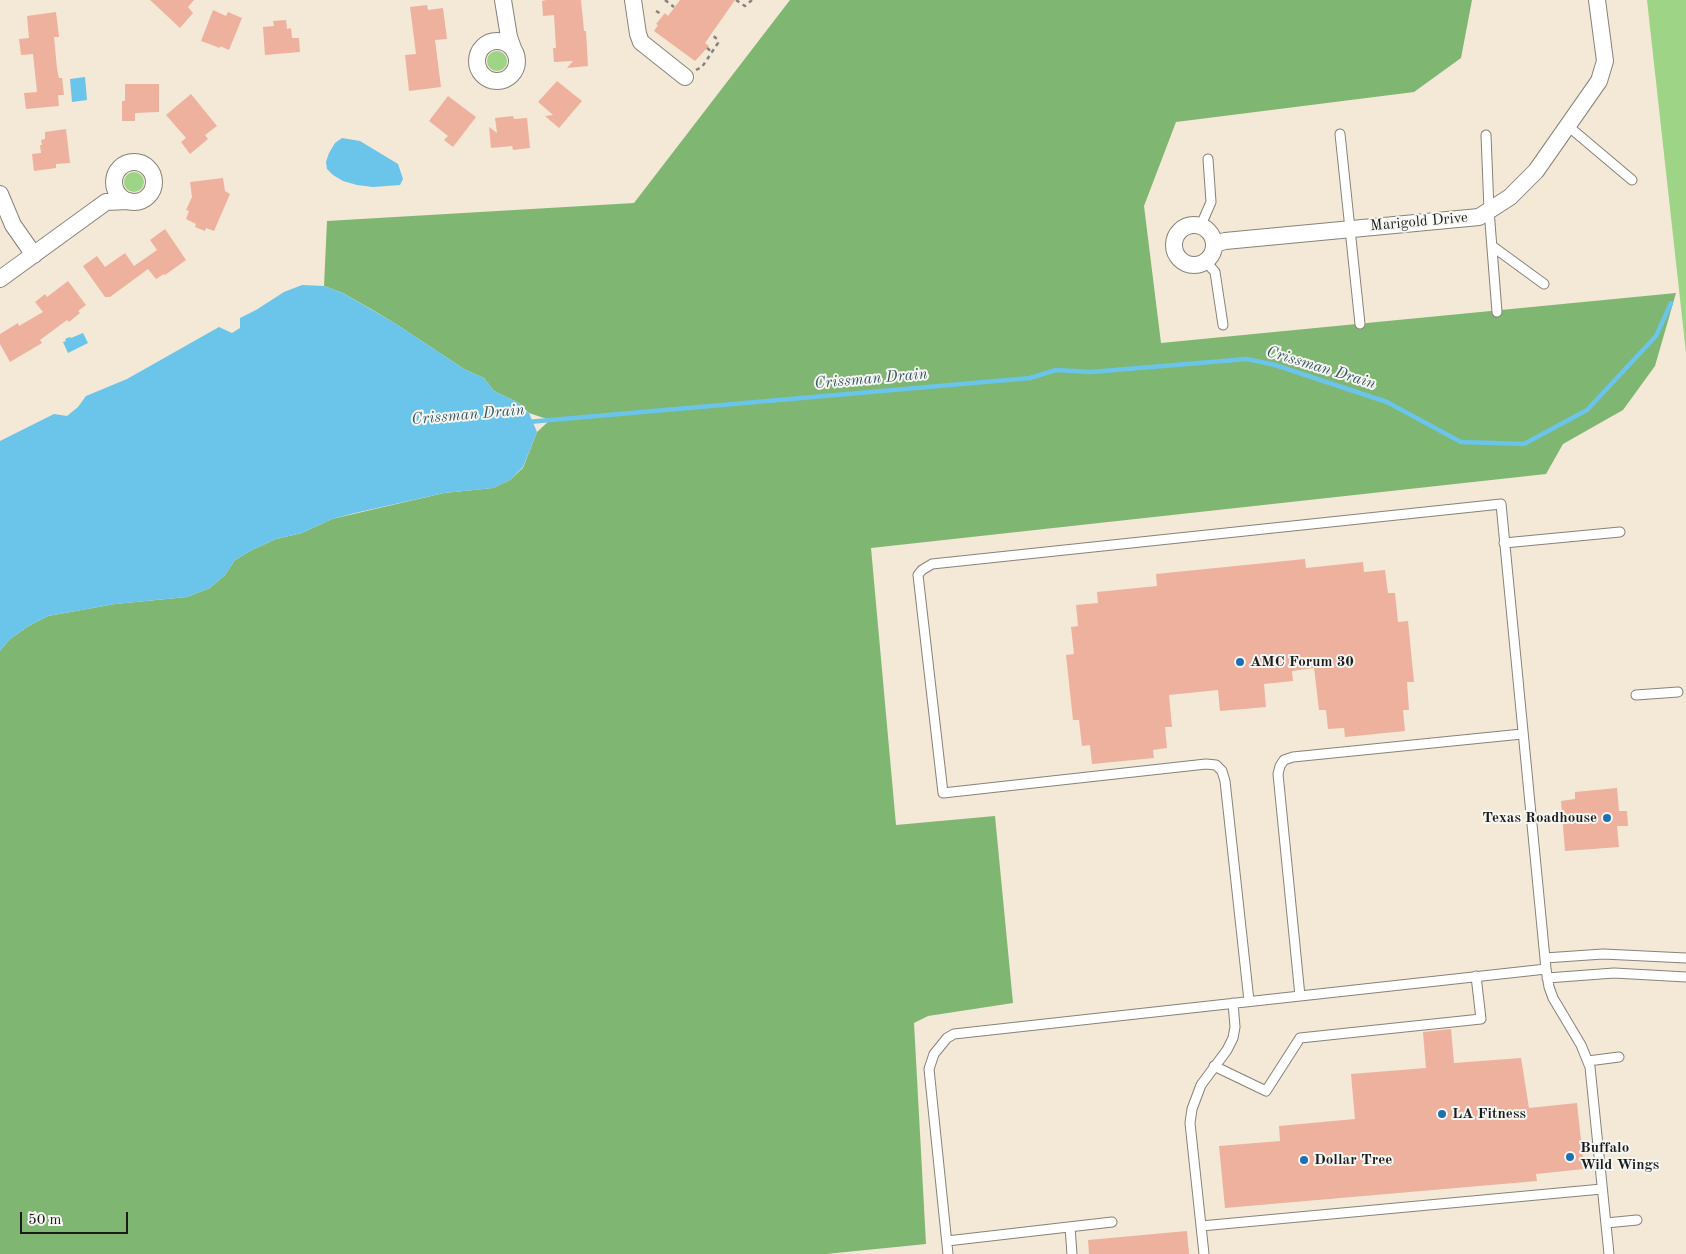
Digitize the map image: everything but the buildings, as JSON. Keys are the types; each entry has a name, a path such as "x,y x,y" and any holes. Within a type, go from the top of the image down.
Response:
{"street":[{"name":"Marigold Drive","path":"1214,244 1225,241 1479,217 1510,197 1536,171 1599,81 1605,60 1597,0"},
{"path":"635,2 638,34 641,42 688,74"},
{"path":"504,6 509,37 515,54 516,67 508,77 502,80 489,79 480,71 477,58 483,47 497,33 504,6"},
{"path":"488,43 501,42 507,44 515,54"},
{"path":"0,279 106,202 119,169 123,165 129,162 142,164 151,173 153,186 147,197 141,200 106,202"},
{"path":"114,181 118,193 128,201"},
{"path":"0,194 13,225 34,255"},
{"path":"1193,224 1201,225 1210,232 1214,244 1211,257 1199,265 1191,265 1178,258 1175,251 1176,236 1180,230 1193,224"}],"lane":[{"path":"1568,126 1632,180"},
{"path":"1340,134 1360,324"},
{"path":"1486,135 1489,210 1497,312"},
{"path":"1201,225 1211,202 1208,159"},
{"path":"1492,246 1544,284"},
{"path":"1206,262 1214,272 1223,325"},
{"path":"1249,1001 1225,781 1222,771 1216,765 1206,764 943,794 918,576 922,570 932,564 1501,504 1546,973 1553,998 1581,1045 1588,1061 1609,1254"},
{"path":"1504,543 1620,532"},
{"path":"1636,695 1678,692"},
{"path":"1300,996 1278,774 1284,760 1293,757 1522,734"},
{"path":"1544,958 1603,954 1686,958"},
{"path":"948,1254 929,1070 934,1054 947,1038 954,1034 1476,976 1614,973 1686,978"},
{"path":"1214,1066 1266,1091 1300,1038 1481,1019 1476,976"},
{"path":"1204,1254 1190,1123 1192,1109 1201,1085 1227,1050 1232,1038 1235,1028 1233,1003"},
{"path":"1588,1061 1619,1057"},
{"path":"1201,1226 1602,1188"},
{"path":"1606,1223 1637,1220"},
{"path":"947,1241 1112,1222"},
{"path":"1070,1227 1072,1254"}],"path":[{"path":"664,0 674,7"},
{"path":"736,0 745,6 752,0"},
{"path":"656,11 663,16"},
{"path":"688,74 702,67 712,52 718,41 711,34"},
{"path":"707,48 712,52"}],"green space":[{"path":"790,0 1472,0 1461,58 1414,92 1176,122 1144,206 1161,343 1676,293 1655,366 1623,410 1563,444 1546,474 871,548 896,825 995,816 1013,1003 928,1016 914,1023 926,1244 826,1254 0,1254 0,651 9,640 27,627 48,616 115,604 187,597 210,588 225,575 235,560 252,550 276,539 302,533 332,519 444,493 493,488 510,480 523,468 537,432 550,420 529,413 519,403 494,391 484,378 464,369 371,309 343,293 324,286 327,221 634,203"},
{"path":"1647,0 1686,0 1686,353"},
{"path":"497,51 504,54 507,61 504,68 497,71 490,68 487,61 490,54"},
{"path":"134,172 141,175 144,182 141,189 134,192 127,189 124,182 127,175"}],"water":[{"path":"85,77 87,100 72,102 70,79"},
{"path":"342,138 360,141 398,164 403,179 400,185 373,187 357,185 343,181 333,175 327,169 326,162 335,143"},
{"path":"302,285 324,286 343,293 396,324 464,369 484,378 494,391 519,403 529,413 537,432 523,467 510,480 493,488 444,493 355,513 332,519 302,533 276,539 235,560 225,575 210,588 187,597 115,604 48,616 27,627 9,640 0,651 0,441 54,414 67,416 78,407 86,396 127,379 219,327 232,333 240,328 240,318 284,292"},
{"path":"83,333 88,343 68,353 63,342 66,341 65,339"}],"waterway":[{"name":"Crissman Drain","path":"528,422 1030,378 1056,370 1091,372 1247,359 1275,365 1387,402 1461,442 1524,444 1587,410 1656,336 1671,303"}],"place":[{"name":"AMC Forum 30","path":"1240,662"},
{"name":"Texas Roadhouse","path":"1607,818"},
{"name":"LA Fitness","path":"1442,1114"},
{"name":"Buffalo Wild Wings","path":"1570,1157"},
{"name":"Dollar Tree","path":"1304,1160"}]}
